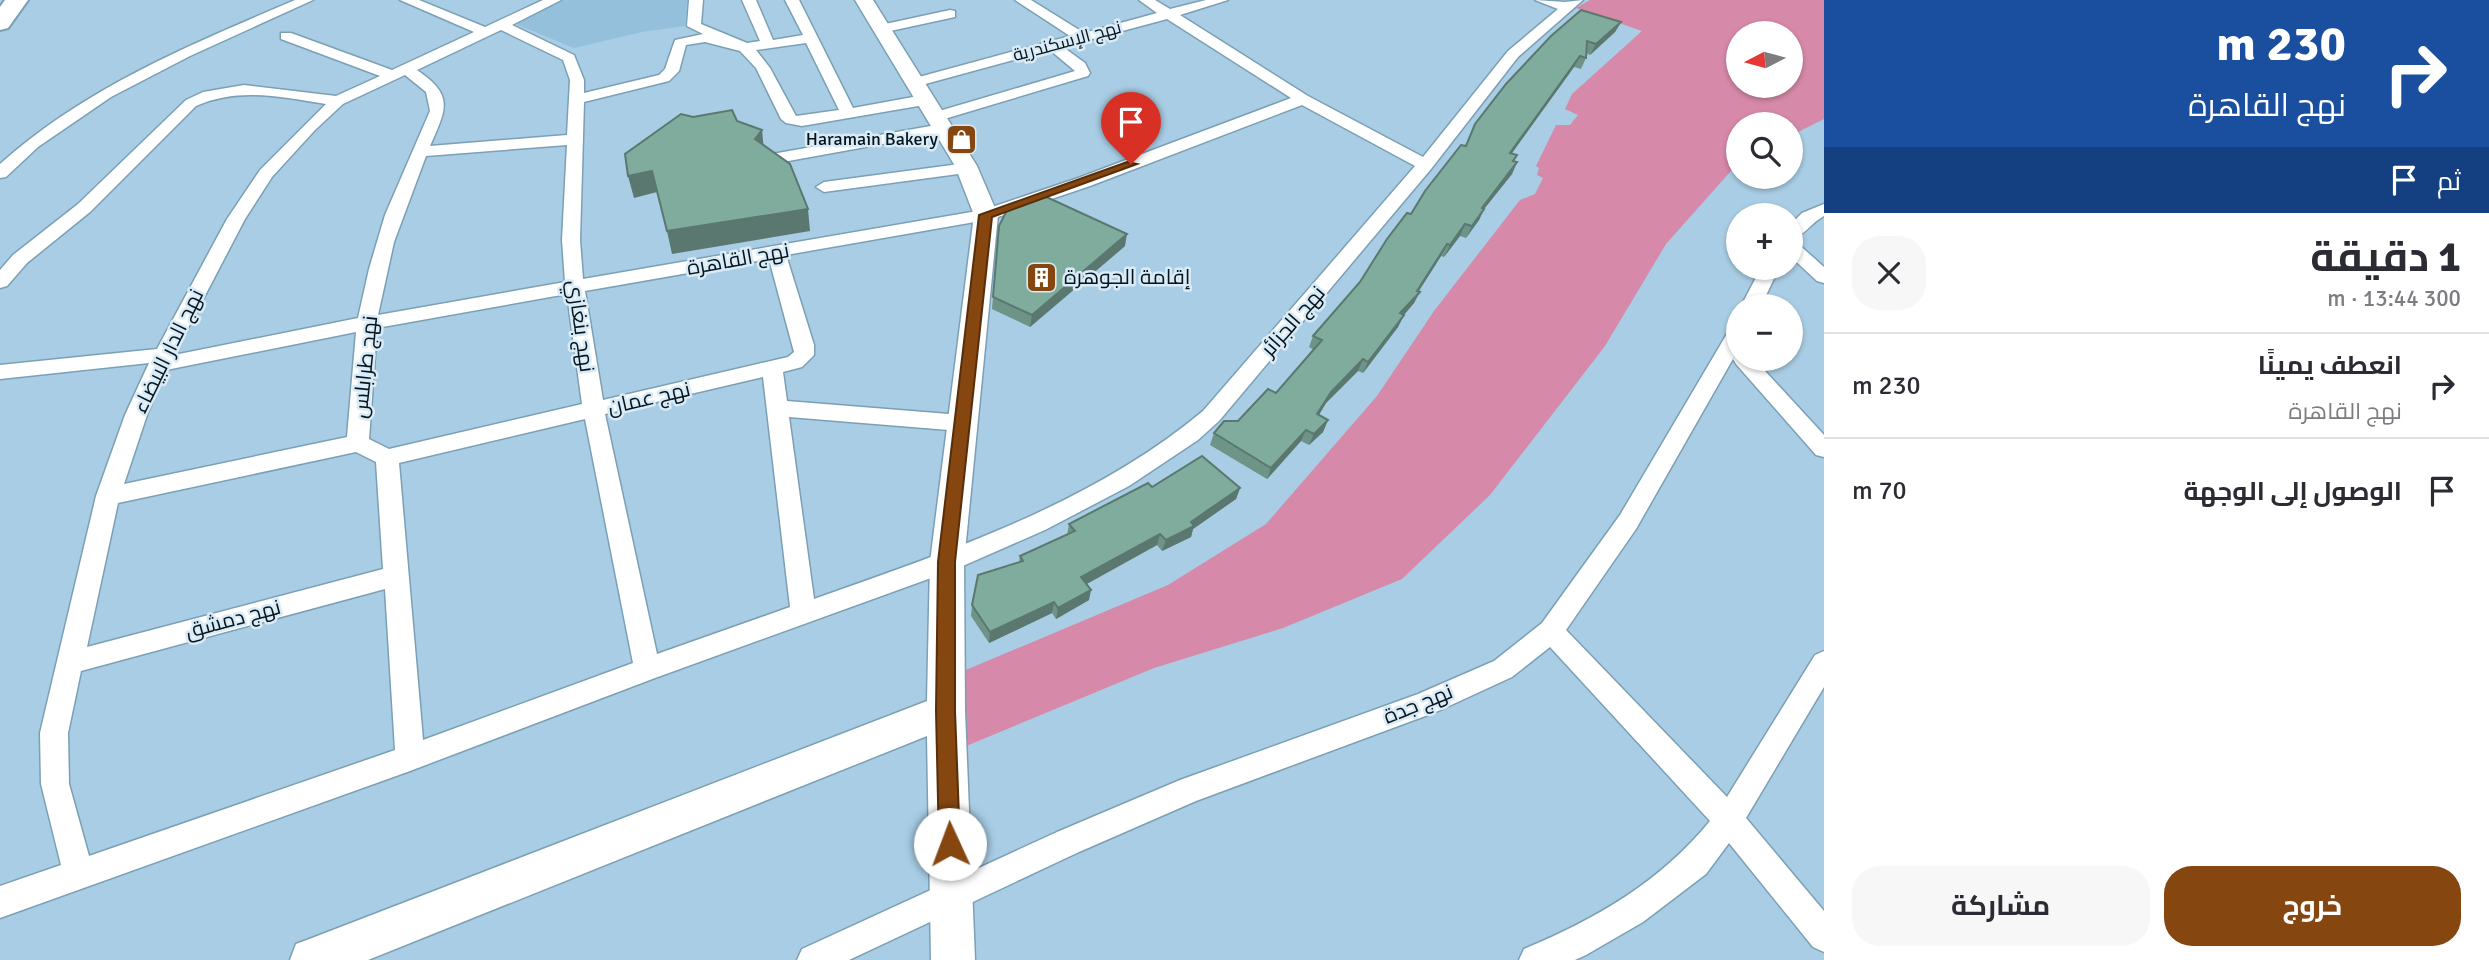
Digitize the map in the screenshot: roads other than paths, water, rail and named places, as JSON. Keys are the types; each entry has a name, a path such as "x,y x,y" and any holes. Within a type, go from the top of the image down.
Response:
{"highway":[{"path":"0,23 17,0"}],"street":[{"path":"0,173 37,139 127,81 306,0"},
{"path":"407,0 491,28"},
{"path":"696,0 694,26 744,47 764,69 786,116 792,120 929,107"},
{"path":"749,0 768,44"},
{"path":"792,0 848,113"},
{"path":"864,0 967,168 986,215 947,562 946,711 953,960"},
{"path":"1022,0 1081,37"},
{"path":"1146,0 1303,99 1425,165"},
{"name":"نهج الإسكندرية","path":"929,107 1052,46 1221,0"},
{"path":"1542,0 1571,3"},
{"name":"نهج الدار البيضاء","path":"78,873 55,784 54,733 108,496 136,415 160,360 236,219 266,174 309,127 338,101 550,1"},
{"name":"نهج الجزائر","path":"0,902 410,758 647,669 947,562 1037,523 1121,481 1190,434 1211,416 1297,319 1513,54 1571,3"},
{"path":"881,29 950,14"},
{"name":"نهج بنغازي","path":"491,28 569,58 577,80 571,240 576,288 594,411 647,669"},
{"path":"286,36 398,71"},
{"path":"578,99 664,78 672,71 680,43 691,38 706,36 729,47 811,38"},
{"path":"772,159 929,107 1083,73 1080,66 1052,46"},
{"name":"نهج طرابلس","path":"387,458 358,443 367,324 382,255 419,152 438,111 438,97 434,90 398,71"},
{"path":"0,282 20,259 84,208 191,103 202,96 244,89 338,101"},
{"name":"نهج القاهرة","path":"0,372 160,360 986,215 1084,182 1303,99"},
{"path":"419,152 576,139"},
{"path":"824,187 967,168"},
{"path":"1803,223 1824,209"},
{"name":"نهج عمان","path":"387,458 795,362 804,355 804,345 776,252"},
{"path":"1803,258 1824,277"},
{"path":"0,264 20,259"},
{"name":"نهج جدة","path":"813,960 1190,790 1426,703 1503,668 1550,631 1628,522 1726,365"},
{"path":"772,369 803,614"},
{"path":"1757,371 1824,449"},
{"path":"777,408 961,423"},
{"path":"108,496 358,443"},
{"path":"387,458 410,758"},
{"name":"نهج دمشق","path":"68,663 398,575"},
{"path":"1550,631 1729,820 1824,936"},
{"path":"1535,960 1575,944 1632,911 1695,863 1729,820 1824,663"},
{"path":"312,960 946,711"}],"place":[{"name":"Haramain Bakery","path":"961,139"},
{"name":"إقامة الجوهرة","path":"1041,277"}]}
